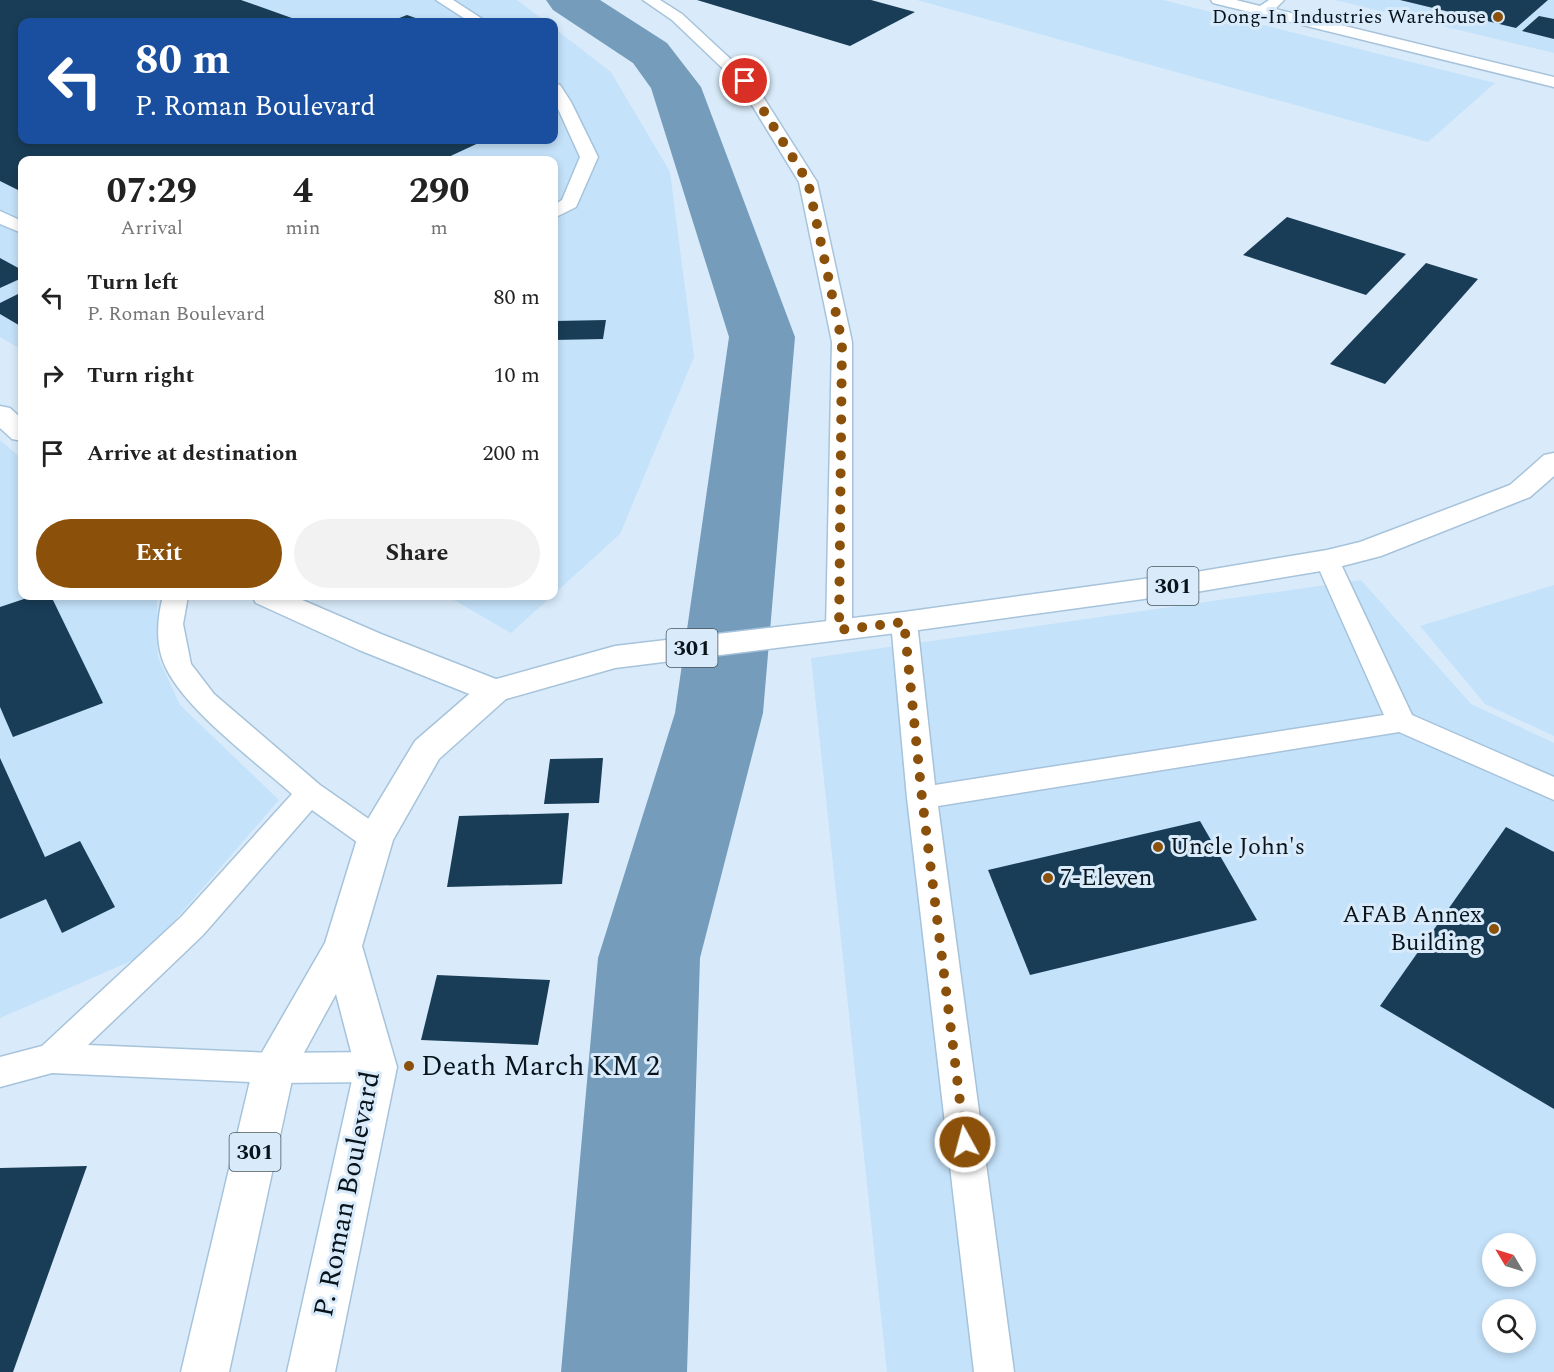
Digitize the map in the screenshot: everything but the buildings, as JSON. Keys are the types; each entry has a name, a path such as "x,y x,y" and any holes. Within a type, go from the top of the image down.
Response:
{"main road":[{"path":"0,414 18,430"},
{"name":"301","path":"205,1372 274,1068 343,946 375,839 427,750 494,692 615,657 904,622 1202,581 1326,560 1370,549 1520,491 1554,460"},
{"path":"276,600 370,642 494,692"},
{"name":"P. Roman Boulevard","path":"311,1372 376,1067 343,946"}],"lane":[{"path":"443,0 473,18"},
{"path":"650,0 677,17 745,81 808,182 842,342 839,630"},
{"path":"1218,0 1554,82"},
{"path":"1263,11 1278,0"},
{"path":"558,94 589,157 570,204 558,210"},
{"path":"0,217 18,226"},
{"path":"1326,560 1401,722"},
{"path":"175,600 170,624 178,666 204,701 310,793 375,839"},
{"path":"904,622 922,798 994,1372"},
{"path":"922,798 1401,722 1554,789"},
{"path":"52,1058 192,926 310,793"},
{"path":"0,1072 52,1058 274,1068 376,1067"}],"shaded area":[{"path":"0,0 517,0 541,18 18,18 18,144 558,144 558,31 611,72 670,172 694,357 620,534 558,590 558,156 18,156 18,348 0,337"},
{"path":"917,0 1163,0 1495,83 1428,142"},
{"path":"1335,0 1554,0 1554,53"},
{"path":"0,440 18,456 18,600 157,600 158,657 180,705 279,800 145,955 0,1018"},
{"path":"1361,580 1471,704 1554,743 1554,1372 887,1372 811,658"},
{"path":"1554,585 1554,736 1485,704 1420,626"},
{"path":"454,600 548,600 511,633"}],"waterway":[{"path":"569,0 650,53 676,87 762,337 719,713 649,958 624,1372"}],"place":[{"name":"Dong-In Industries Warehouse","path":"1498,17"},
{"name":"Uncle John's","path":"1158,847"},
{"name":"7-Eleven","path":"1048,878"},
{"name":"AFAB Annex Building","path":"1494,929"},
{"name":"Death March KM 2","path":"409,1066"}],"route":[{"path":"745,81 808,182 842,342 839,630 904,622 922,798 965,1142"}]}
